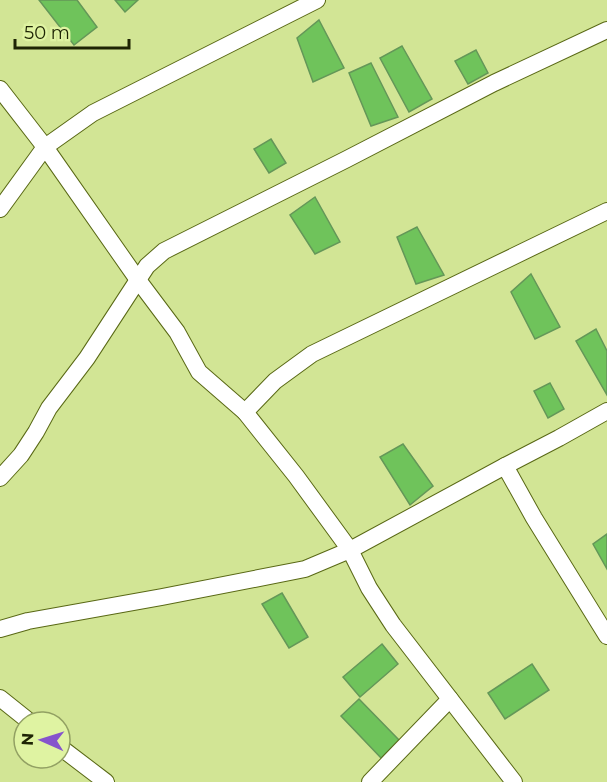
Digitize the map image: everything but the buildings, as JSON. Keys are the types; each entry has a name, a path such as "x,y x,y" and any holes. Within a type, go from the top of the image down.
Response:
{"street":[{"path":"0,209 45,147 93,113 317,0"},
{"path":"0,478 21,455 49,408 87,358 147,266 164,251 494,83 607,30"},
{"path":"0,89 45,147 177,332 199,372 245,412 296,476 350,550 369,588 393,625 514,782"},
{"path":"245,412 275,381 312,354 607,211"},
{"path":"0,629 28,621 305,569 350,550 607,411"},
{"path":"505,466 534,518 607,636"},
{"path":"0,699 14,710"},
{"path":"370,782 450,699"},
{"path":"72,756 106,782"}]}
